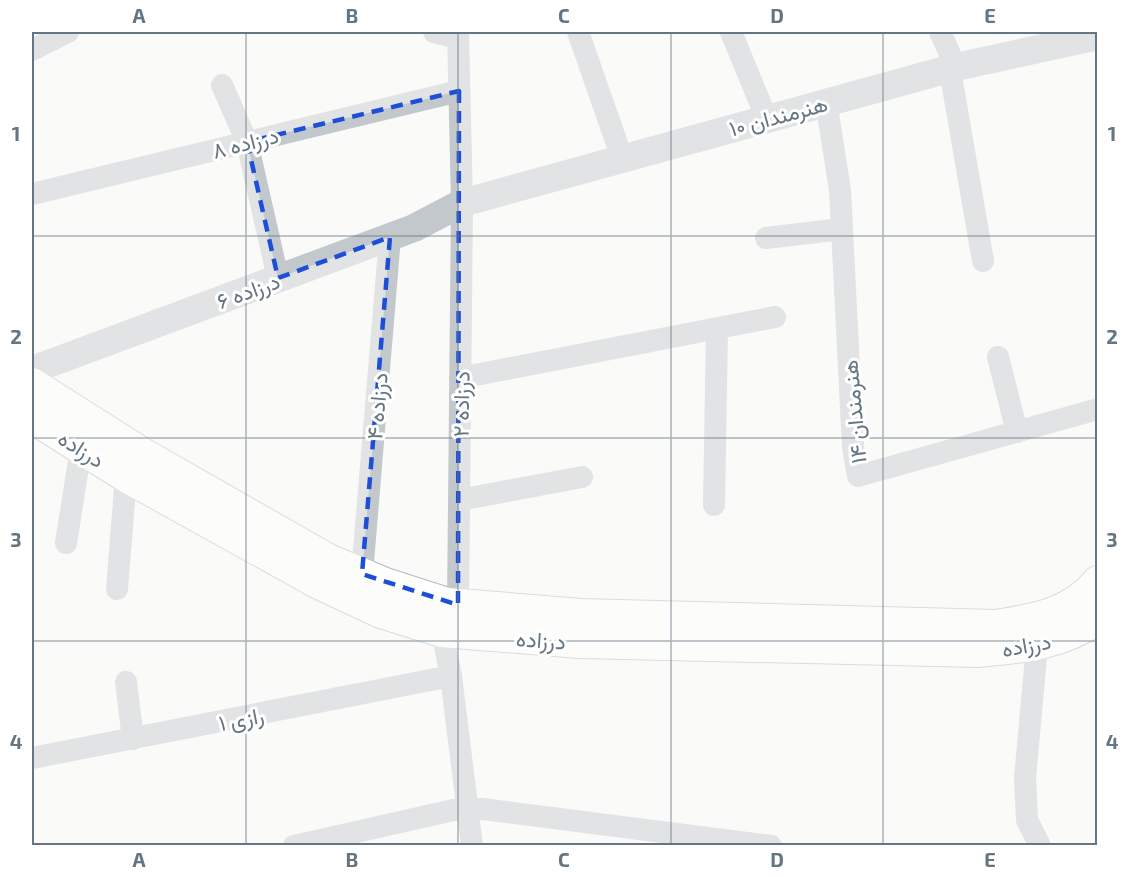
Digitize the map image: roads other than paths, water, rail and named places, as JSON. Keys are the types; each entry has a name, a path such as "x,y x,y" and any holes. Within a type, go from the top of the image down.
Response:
{"main road":[{"name":"درزاده","path":"32,384 144,455 328,560 447,604 450,618"},
{"name":"درزاده","path":"32,417 126,476 317,582 381,612 450,618 615,643 979,651 1037,646 1068,635 1096,598"},
{"name":"درزاده","path":"450,618 581,615 996,626 1031,620 1096,598"}],"street":[{"path":"32,50 68,32"},
{"path":"434,32 458,35"},
{"path":"578,32 622,158"},
{"path":"731,32 766,117"},
{"path":"940,32 953,69 983,261"},
{"name":"درزاده ۲","path":"458,35 462,203 459,500 450,618 451,676 472,846"},
{"name":"هنرمندان ۱۰","path":"462,203 766,117 953,69 1098,36"},
{"path":"222,85 247,142 278,278"},
{"name":"درزاده ۸","path":"32,194 459,91"},
{"name":"هنرمندان ۱۴","path":"826,102 840,190 853,447 858,476 1098,410"},
{"name":"درزاده ۶","path":"32,370 414,228 462,203"},
{"path":"766,238 842,229"},
{"name":"درزاده ۴","path":"362,574 390,237"},
{"path":"460,378 775,317"},
{"path":"714,505 717,328"},
{"path":"998,357 1017,432"},
{"path":"66,543 81,448"},
{"path":"117,589 126,476"},
{"path":"459,500 582,477"},
{"path":"1037,646 1025,778 1027,820 1040,846"},
{"name":"رازی ۱","path":"32,758 451,676"},
{"path":"126,682 133,739"},
{"path":"295,846 467,807 771,846"}]}
